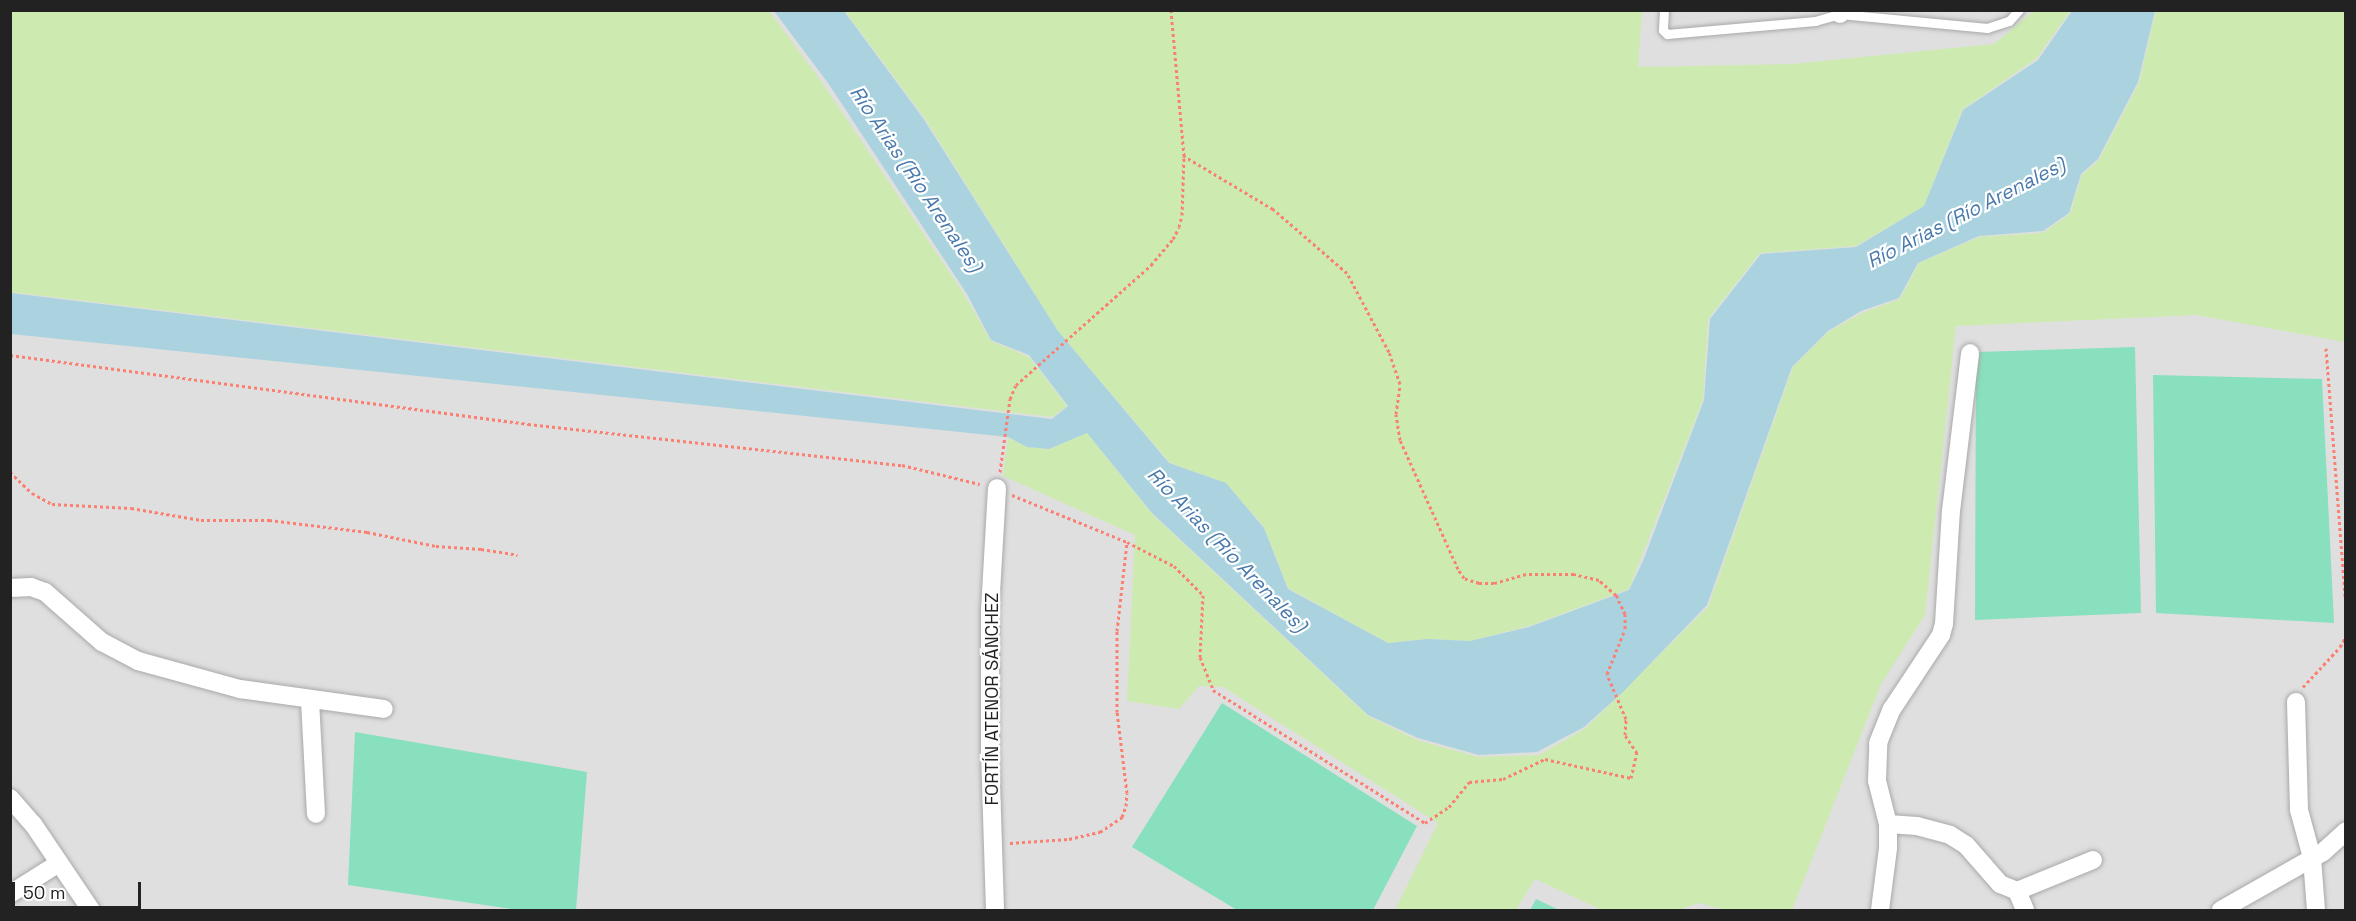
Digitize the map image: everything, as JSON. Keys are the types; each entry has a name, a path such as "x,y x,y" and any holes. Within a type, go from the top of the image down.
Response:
{"street":[{"path":"1880,910 1888,848 1888,824 1877,781 1878,743 1892,710 1941,635 1944,624 1952,501 1970,353"},
{"name":"FORTÍN ATENOR SÁNCHEZ","path":"995,910 990,622 997,488"},
{"path":"10,588 31,587 45,592 102,642 138,661 240,689 384,709"},
{"path":"310,700 316,814"},
{"path":"2296,702 2299,810 2318,855 2316,910"},
{"path":"10,798 33,824 91,910"},
{"path":"10,823 33,824"},
{"path":"1888,824 1917,826 1950,835 1966,845 2000,884 2017,891 2093,860"},
{"path":"2221,910 2318,855 2346,831"},
{"path":"2318,855 2346,851"},
{"path":"10,894 59,863"},
{"path":"2017,891 2025,910"}],"lane":[{"path":"1664,10 1663,30 1667,33 1815,21 1840,12 1987,27 2009,21 2019,10"}],"path":[{"path":"997,488 1010,399 1016,385 1090,316 1151,265 1173,239 1182,215 1184,156 1171,10"},
{"path":"10,355 528,424 902,465 997,488 1127,542 1174,566 1203,595 1200,657 1213,690 1425,823 1449,807 1469,782 1503,779 1545,759 1631,778 1637,753 1624,735 1626,719 1607,674 1625,629 1625,614 1616,595 1599,580 1574,574 1526,574 1494,583 1479,583 1464,578 1400,440 1396,414 1400,384 1389,352 1347,273 1273,208 1184,156"},
{"path":"2326,348 2346,605"},
{"path":"10,472 32,493 52,504 131,508 201,520 280,522 518,555"},
{"path":"993,844 1069,839 1100,832 1122,817 1127,793 1117,712 1117,631 1127,542"},
{"path":"2296,702 2306,681 2340,646 2346,636"}],"shaded area":[{"path":"10,11 2345,11 2345,910 11,910"}],"green space":[{"path":"11,10 769,11 821,81 962,291 991,341 1029,357 1067,406 1052,417 11,292"},
{"path":"845,11 1642,11 1638,67 1792,64 1994,44 2034,11 2070,11 2037,58 1962,110 1924,206 1856,246 1760,253 1708,319 1703,400 1629,589 1529,626 1470,641 1428,639 1388,643 1288,588 1264,527 1226,483 1170,463 1058,331 924,117"},
{"path":"2156,11 2345,11 2345,342 2196,315 1956,326 1925,615 1881,684 1792,910 1726,910 1699,903 1678,910 1602,910 1535,879 1516,910 1395,910 1438,823 1223,687 1199,686 1179,709 1127,701 1135,535 1003,476 1008,438 1027,447 1049,449 1087,433 1152,514 1368,716 1417,740 1478,757 1539,755 1586,728 1708,607 1793,367 1828,332 1862,313 1900,299 1919,263 1979,237 2043,233 2070,214 2082,175 2099,160 2139,83"},
{"path":"2135,347 2141,613 1975,620 1976,352"},
{"path":"2153,375 2322,379 2334,623 2156,613"},
{"path":"1222,703 1417,826 1373,910 1237,910 1132,847"},
{"path":"355,732 587,772 576,910 519,910 348,885"},
{"path":"1536,899 1559,910 1530,910"}],"water":[{"name":"Río Arias (Río Arenales)","path":"774,11 844,11 923,118 1058,331 1169,463 1226,483 1264,528 1288,589 1388,643 1428,639 1470,641 1529,627 1629,590 1643,561 1704,400 1710,319 1761,254 1856,247 1924,206 1963,110 2038,60 2072,11 2155,11 2138,82 2098,159 2081,174 2069,213 2043,231 1979,236 1918,263 1899,298 1861,311 1828,331 1792,367 1707,605 1623,692 1584,727 1537,752 1479,755 1418,738 1368,715 1152,513 1087,433 1049,449 1027,447 1008,437 11,334 11,293 1052,419 1068,406 1029,355 991,340 967,294 828,83"}]}
